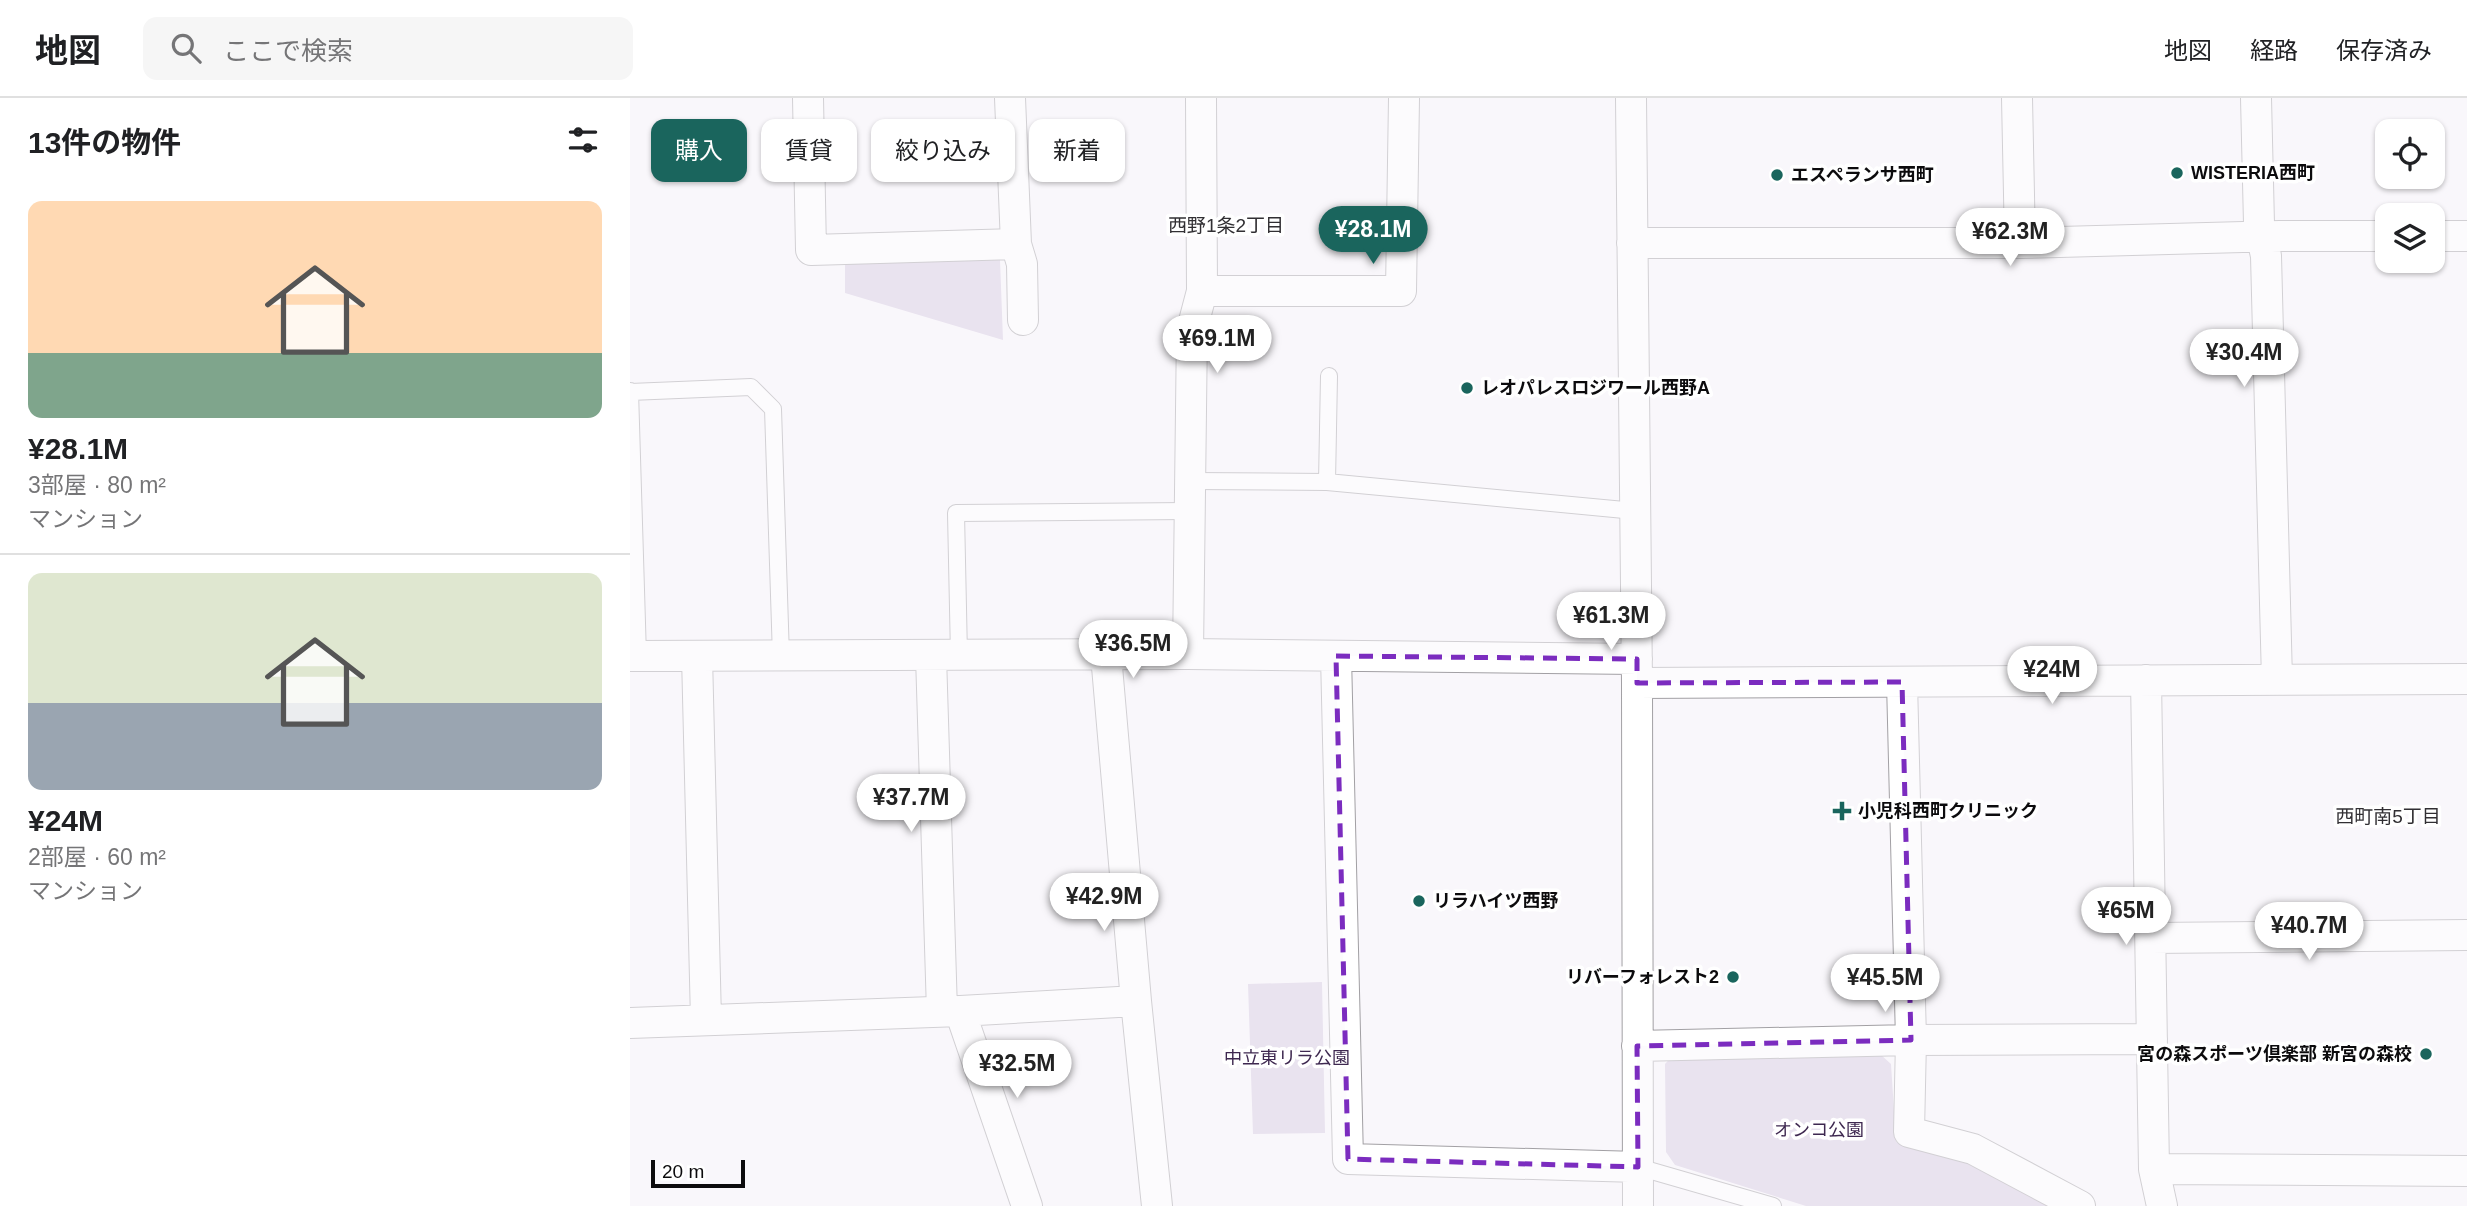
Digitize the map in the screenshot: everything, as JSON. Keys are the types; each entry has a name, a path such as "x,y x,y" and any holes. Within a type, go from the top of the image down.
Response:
{"street":[{"path":"808,98 811,250 1016,244"},
{"path":"1010,98 1016,244 1022,264 1023,320"},
{"path":"1188,654 1192,329 1202,291 1200,98"},
{"path":"1202,291 1401,291 1404,98"},
{"path":"1631,98 1637,671 1637,1206"},
{"path":"2017,98 2020,243"},
{"path":"2256,98 2259,224 2266,256 2277,680"},
{"path":"1632,243 2020,243 2375,236"},
{"path":"2445,236 2467,236"},
{"path":"1106,655 1157,1206"},
{"path":"634,656 1336,656 1902,682 2467,679"},
{"path":"697,656 706,1020"},
{"path":"945,656 951,1011 1027,1206"},
{"path":"1336,656 1348,1159 1638,1167"},
{"path":"2146,680 2154,1169 2162,1206"},
{"path":"1902,682 1911,1040 1909,1132 1973,1149 2080,1206"},
{"path":"2151,938 2467,935"},
{"path":"630,1023 1136,1001"},
{"path":"1637,1046 1911,1040 2152,1039"},
{"path":"2154,1169 2467,1171"}],"lane":[{"path":"1327,482 1329,376"},
{"path":"634,656 630,391 751,387 773,409 781,657"},
{"path":"1190,481 1327,482 1635,511"},
{"path":"945,656 956,513 1188,511"},
{"path":"1638,1167 1773,1206"}],"highlighted area":[{"path":"1336,656 1637,659 1637,683 1902,682 1911,1040 1637,1046 1638,1167 1348,1159"}],"green space":[{"path":"1000,260 1003,340 845,293 845,263"},
{"name":"中立東リラ公園","path":"1322,982 1325,1133 1253,1134 1248,984"},
{"name":"オンコ公園","path":"1675,1053 1880,1054 1891,1064 1896,1142 1967,1163 2048,1206 1806,1206 1675,1165 1666,1152 1665,1064"}],"place":[{"name":"WISTERIA西町","path":"2177,173"},
{"name":"エスペランサ西町","path":"1777,175"},
{"name":"レオパレスロジワール西野A","path":"1467,388"},
{"name":"小児科西町クリニック","path":"1842,811"},
{"name":"リラハイツ西野","path":"1419,901"},
{"name":"リバーフォレスト2","path":"1733,977"},
{"name":"宮の森スポーツ倶楽部 新宮の森校","path":"2426,1054"}],"district":[{"name":"西野1条2丁目","path":"1226,225"},
{"name":"西町南5丁目","path":"2388,816"}]}
